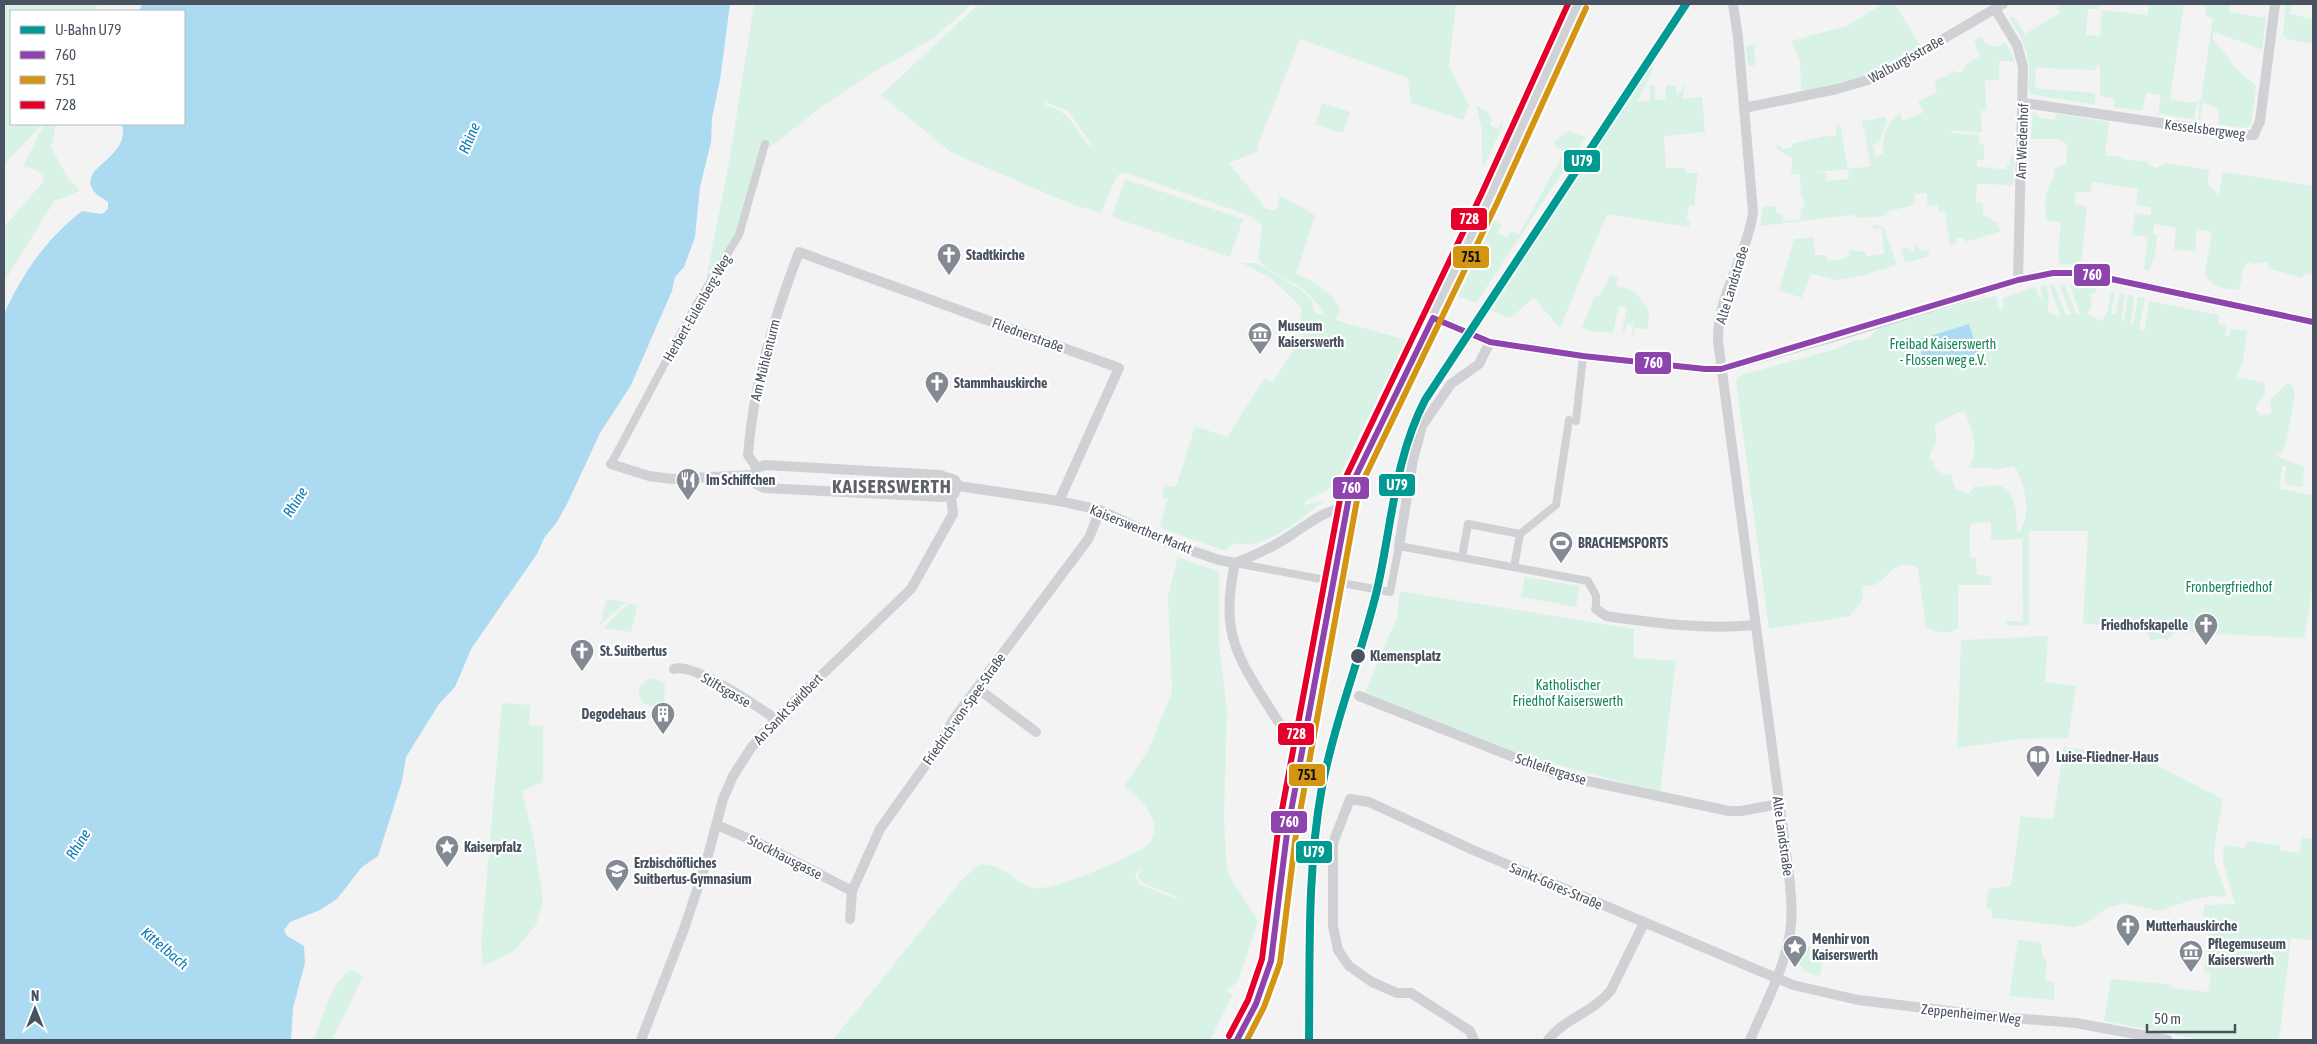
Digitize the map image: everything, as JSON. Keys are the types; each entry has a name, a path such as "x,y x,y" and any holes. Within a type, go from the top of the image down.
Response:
{"main road":[{"path":"1237,1040 1256,1004 1271,961 1298,738 1334,581 1351,486 1433,318 1578,4"}],"street":[{"name":"Alte Landstraße","path":"1733,4 1753,212 1750,229 1718,321 1721,369 1789,875 1791,920 1784,957 1750,1040"},
{"name":"Kesselsbergweg","path":"2024,103 2242,135 2254,135 2260,121 2275,4"},
{"name":"Walburgisstraße","path":"1744,108 1819,94 1878,76 1999,6"},
{"name":"Am Wiedenhof","path":"1999,6 2022,58 2024,103 2018,280"},
{"name":"Herbert-Eulenberg-Weg","path":"610,464 696,305 740,234 765,144"},
{"name":"Fliednerstraße","path":"799,252 1120,368 1059,501"},
{"name":"Am Mühlenturm","path":"755,472 748,455 753,406 777,315 799,252"},
{"path":"1433,318 1490,342 1675,367 1721,369 1847,333 2018,280 2053,273 2083,273 2313,322"},
{"path":"1235,563 1390,592 1413,460 1422,426 1451,384 1479,364 1490,342"},
{"path":"1514,566 1520,534 1556,505 1573,420 1583,356"},
{"name":"Kaiserswerther Markt","path":"610,464 649,476 672,479 755,472 765,465 940,475 955,480 958,486 1059,501 1100,510 1154,536 1219,560 1235,563"},
{"path":"755,472 756,484 764,488 951,496 958,486"},
{"name":"An Sankt Swidbert","path":"641,1040 684,929 723,800 733,776 751,748 776,718 911,589 953,514 951,496"},
{"path":"1235,563 1263,552 1326,511 1347,506"},
{"name":"Friedrich-von-Spee-Straße","path":"850,919 852,891 880,828 942,742 953,720 1089,538 1100,510"},
{"path":"1462,557 1468,524 1520,534"},
{"path":"1399,546 1588,581 1596,596 1596,609 1606,616 1687,626 1722,627 1755,625"},
{"path":"1235,563 1228,592 1228,608 1238,656 1282,726 1298,738"},
{"name":"Stiftsgasse","path":"674,669 690,670 711,679 776,718"},
{"path":"977,688 1036,732"},
{"name":"Schleifergasse","path":"1360,696 1559,774 1729,811 1741,811 1779,804"},
{"name":"Sankt-Göres-Straße","path":"1474,1040 1470,1031 1411,993 1396,993 1372,982 1349,966 1343,959 1335,939 1333,926 1332,843 1350,798 1369,802 1473,850 1776,979"},
{"name":"Stockhausgasse","path":"717,825 765,846 852,891"},
{"path":"1548,1040 1556,1030 1603,1000 1644,923"},
{"name":"Zeppenheimer Weg","path":"1776,979 1814,991 1858,1000 1999,1017 2076,1023 2168,1040"}],"green space":[{"path":"4,4 98,4 95,10 10,10 10,125 41,125 4,165"},
{"path":"754,4 972,4 935,37 869,75 823,106 761,154 738,232 712,278 706,279 730,157"},
{"path":"979,4 1456,4 1449,66 1469,105 1463,120 1411,103 1408,78 1300,39 1259,142 1258,151 1229,163 1266,209 1276,211 1280,195 1315,215 1296,274 1315,283 1338,304 1340,310 1335,320 1406,340 1339,477 1329,489 1306,501 1304,505 1324,501 1282,532 1258,542 1246,544 1233,543 1226,551 1163,529 1160,525 1168,499 1162,497 1165,485 1173,487 1177,484 1195,426 1227,437 1264,379 1273,382 1303,335 1300,324 1302,308 1272,279 1242,263 1256,263 1298,288 1312,300 1315,313 1325,315 1306,292 1272,271 1258,259 1262,228 1260,223 1251,216 1123,172 1117,176 1101,213 1071,204 952,153 881,95","holes":["1045,102 1068,111 1092,145 1088,145 1071,120 1061,112 1045,105"]},
{"path":"1883,4 1895,4 1920,45 1869,75 1806,91 1801,89 1800,61 1791,41 1847,26"},
{"path":"2062,4 2099,4 2099,9 2088,9 2086,35 2100,36 2102,10 2148,15 2149,5 2184,4 2170,99 2189,103 2201,100 2213,18 2205,16 2206,6 2199,4 2230,4 2229,12 2266,18 2262,49 2213,32 2213,40 2241,73 2256,87 2251,124 2245,128 2218,124 2219,110 2203,102 2200,120 2198,120 2200,101 2197,103 2194,119 2158,114 2161,95 2146,93 2142,111 2114,107 2114,99 2100,96 2100,65 2096,65 2096,70 2036,68 2035,88 2095,93 2095,105 2031,94 2027,53 2009,18 2014,17 2025,34 2060,13 2057,7"},
{"path":"2286,4 2292,4 2290,14 2313,19 2313,44 2287,39 2283,34"},
{"path":"1982,37 1986,44 1997,47 2006,42 2015,61 1999,61 1999,80 1985,80 1986,110 1981,111 1982,132 1951,131 1951,133 1979,135 1979,142 1984,146 1984,160 1977,160 1977,166 2006,170 2007,165 2010,165 2011,154 2014,154 2013,185 1977,184 1976,203 1983,203 1983,214 1997,223 2001,231 1966,242 1964,237 1956,239 1957,243 1950,245 1945,212 1938,211 1938,205 1928,206 1926,193 1916,194 1913,205 1890,211 1885,216 1857,218 1854,215 1760,226 1763,207 1775,206 1777,214 1782,214 1784,221 1801,219 1800,210 1805,204 1801,195 1800,174 1791,174 1792,158 1777,149 1776,143 1783,149 1792,147 1792,144 1828,135 1829,137 1836,136 1836,125 1840,125 1848,169 1871,166 1862,120 1868,119 1869,121 1885,116 1887,121 1879,143 1872,145 1876,156 1883,153 1883,141 1888,126 1900,112 1903,121 1924,112 1918,102 1937,92 1934,81 1951,74 1952,70 1957,73 1961,72 1967,64 1980,56 1974,41","holes":["1848,169 1849,179 1826,181 1827,173 1812,173"]},
{"path":"1757,45 1757,47 1754,47 1756,65 1748,66 1746,46"},
{"path":"1653,64 1652,73 1637,102 1650,100 1650,85 1655,85 1655,100 1665,99 1666,85 1677,86 1677,99 1679,91 1682,91 1682,85 1684,85 1683,99 1702,97 1705,132 1664,136 1666,168 1685,168 1686,173 1698,173 1694,206 1689,205 1686,221 1690,222 1689,227 1607,214 1560,328 1534,298 1510,318 1490,310"},
{"path":"1322,103 1350,112 1343,133 1315,124"},
{"path":"1476,105 1489,113 1492,120 1490,125 1498,129 1501,123 1503,124 1484,167 1482,163 1482,130"},
{"path":"2033,112 2041,118 2054,120 2056,114 2059,114 2109,122 2105,155 2148,162 2149,165 2156,168 2165,163 2209,170 2208,185 2219,195 2223,172 2313,186 2313,275 2304,273 2302,278 2268,268 2268,261 2253,264 2248,262 2244,268 2238,290 2227,289 2210,281 2205,272 2212,232 2197,229 2195,251 2174,250 2176,228 2154,224 2153,234 2157,235 2155,253 2149,271 2144,270 2148,237 2132,235 2135,213 2150,215 2151,207 2136,205 2138,189 2092,182 2091,192 2075,192 2075,204 2087,206 2081,264 2060,265 2058,251 2061,222 2047,221 2045,199 2054,169 2060,165 2066,165 2067,144 2057,139 2031,139"},
{"path":"44,125 56,125 51,147 68,178 80,190 70,196 55,200 4,282 4,227 44,181 43,175 36,170 23,167"},
{"path":"1568,131 1586,137 1476,303 1454,295 1485,219 1490,218 1502,225 1498,233 1507,238 1511,230 1519,235 1564,152 1555,145 1554,141"},
{"path":"1125,179 1243,219 1230,257 1112,217"},
{"path":"1878,225 1884,228 1897,265 1861,276 1836,280 1811,274 1802,298 1779,290 1794,239 1813,237 1815,255 1826,255 1828,261 1846,258 1846,256 1850,255 1849,250 1865,252 1866,256 1884,254 1882,228 1873,229 1873,226"},
{"path":"1914,245 1918,245 1919,251 1927,250 1928,246 1929,256 1905,263 1901,249 1908,248 1909,252 1915,251"},
{"path":"1610,275 1618,278 1616,285 1634,291 1649,310 1648,329 1635,328 1634,337 1632,336 1633,324 1627,323 1624,334 1622,332 1627,308 1619,306 1613,333 1588,331 1582,327 1595,296 1599,297"},
{"path":"2054,284 2066,315 2071,315 2060,286 2065,285 2076,314 2080,314 2070,285 2096,288 2096,293 2091,293 2091,309 2086,314 2102,321 2107,313 2111,292 2115,293 2111,314 2116,315 2119,293 2125,294 2121,320 2124,322 2128,295 2134,296 2131,325 2133,326 2138,297 2145,298 2139,329 2142,331 2145,330 2149,301 2219,315 2218,323 2227,326 2225,336 2229,336 2231,329 2247,331 2243,359 2237,377 2265,383 2265,393 2255,408 2260,415 2270,414 2272,411 2270,400 2287,383 2293,386 2295,395 2286,443 2282,453 2277,452 2276,456 2304,467 2303,487 2288,485 2285,481 2286,466 2282,466 2279,489 2313,495 2313,588 2304,638 2175,632 2167,640 2161,638 2151,640 2146,630 2083,623 2088,531 2029,531 2029,625 2007,626 2006,621 2023,621 2022,539 1991,540 1991,522 1972,523 1970,525 1970,558 1976,558 1977,575 1991,576 1992,585 1958,585 1958,628 1950,632 1942,633 1926,628 1918,568 1904,564 1893,569 1874,585 1862,586 1863,599 1850,616 1769,629 1736,381 1741,375 1836,349 1853,341 1867,339 1880,327 1902,320 1905,322 1913,317 1926,315 1927,312 1951,308 1952,306 1996,296 1999,309 2003,309 2003,298 2035,287 2040,299 2042,297 2040,286 2046,285 2049,295 2048,312 2061,318 2049,285","holes":["1965,411 1974,440 1974,453 1968,467 2001,469 2013,466 2017,470 2023,485 2026,501 2026,516 2020,532 2017,531 2014,502 2007,490 1995,485 1975,486 1969,494 1955,489 1951,474 1943,474 1935,468 1934,462 1929,457 1937,440 1934,425 1958,412"]},
{"path":"1178,557 1219,572 1219,645 1227,710 1224,818 1227,872 1258,921 1238,981 1226,992 1233,994 1210,1040 833,1040 961,881 978,865 986,864 993,866 1026,885 1033,888 1042,888 1093,872 1150,844 1154,835 1154,826 1149,811 1124,786 1148,751 1172,692 1168,596","holes":["1138,870 1141,870 1138,876 1141,881 1151,887 1169,893 1178,900 1139,884 1135,876"]},
{"path":"1525,577 1580,586 1576,607 1521,597"},
{"name":"Katholischer Friedhof Kaiserswerth","path":"1400,591 1634,629 1634,658 1676,661 1660,792 1531,758 1365,693 1397,617"},
{"path":"607,599 626,602 600,625"},
{"path":"629,603 637,606 631,632 603,628"},
{"path":"2048,636 2045,682 2076,686 2068,738 2020,739 1957,748 1961,640"},
{"path":"655,678 665,684 664,704 652,707 642,702 638,690 646,680"},
{"path":"502,703 530,705 529,725 543,726 543,782 522,791 534,841 543,899 536,925 514,951 483,966 481,944"},
{"path":"2064,747 2142,758 2223,799 2214,848 2214,860 2227,897 2212,896 2191,900 2159,911 2124,903 2105,909 2092,920 2075,927 1992,918 1992,909 1986,908 1988,889 2011,886 2021,816 2053,819"},
{"path":"2302,837 2313,839 2313,940 2291,938 2279,1040 2204,1040 2104,1021 2111,979 2168,984 2173,988 2208,992 2211,974 2204,971 2210,917 2203,915 2204,905 2235,904 2223,861 2224,845 2244,848 2247,841 2279,845 2281,851 2299,853"},
{"path":"2018,940 2041,942 2042,955 2047,963 2045,980 2054,983 2054,1000 2009,996"},
{"path":"1797,946 1824,948 1820,976 1809,973 1801,967 1797,958"},
{"path":"350,970 363,976 332,1040 314,1040 332,993"}],"water":[{"path":"142,4 730,4 720,80 712,118 711,142 700,187 695,237 684,267 675,277 672,291 631,385 600,433 557,522 544,538 537,554 471,649 455,687 439,704 406,757 402,781 378,856 362,867 337,899 320,910 290,922 284,930 287,936 304,946 305,963 293,1008 291,1040 4,1040 4,314 27,271 58,233 82,211 102,214 108,209 108,202 94,192 90,182 92,175 113,154 119,145 123,136 122,125 185,125 185,10 139,10"},
{"path":"1969,324 1978,353 1926,368 1917,340"}],"metro line":[{"name":"U79","path":"1309,1040 1312,881 1317,818 1322,787 1327,762 1377,590 1400,469 1415,423 1425,400 1686,4"}],"transit line":[{"name":"728","path":"1229,1036 1248,1000 1262,959 1278,831 1343,483 1481,195 1568,4"},
{"name":"751","path":"1247,1040 1264,1007 1280,963 1296,834 1359,489 1497,203 1586,8"},
{"name":"760","path":"1433,318 1490,342 1583,356 1705,369 1721,369 2018,280 2053,273 2083,273 2313,322"},
{"name":"760","path":"1237,1040 1256,1004 1271,961 1287,833 1351,486 1433,318"}],"place":[{"name":"Stadtkirche","path":"949,276"},
{"name":"Museum Kaiserswerth","path":"1260,355"},
{"name":"Stammhauskirche","path":"937,404"},
{"name":"Im Schiffchen","path":"688,501"},
{"name":"BRACHEMSPORTS","path":"1561,564"},
{"name":"Friedhofskapelle","path":"2206,646"},
{"name":"Klemensplatz","path":"1358,656"},
{"name":"St. Suitbertus","path":"582,672"},
{"name":"Degodehaus","path":"663,735"},
{"name":"Luise-Fliedner-Haus","path":"2038,778"},
{"name":"Kaiserpfalz","path":"447,868"},
{"name":"Erzbischöfliches Suitbertus-Gymnasium","path":"617,892"},
{"name":"Mutterhauskirche","path":"2128,947"},
{"name":"Menhir von Kaiserswerth","path":"1795,968"},
{"name":"Pflegemuseum Kaiserswerth","path":"2191,973"}],"district":[{"name":"KAISERSWERTH","path":"892,486"}],"water label":[{"name":"Rhine","path":"469,138"},
{"name":"Rhine","path":"295,502"},
{"name":"Rhine","path":"78,844"},
{"name":"Kittelbach","path":"165,948"}],"park label":[{"name":"Freibad Kaiserswerth - Flossen weg e.V.","path":"1943,352"},
{"name":"Fronbergfriedhof","path":"2229,587"}]}
